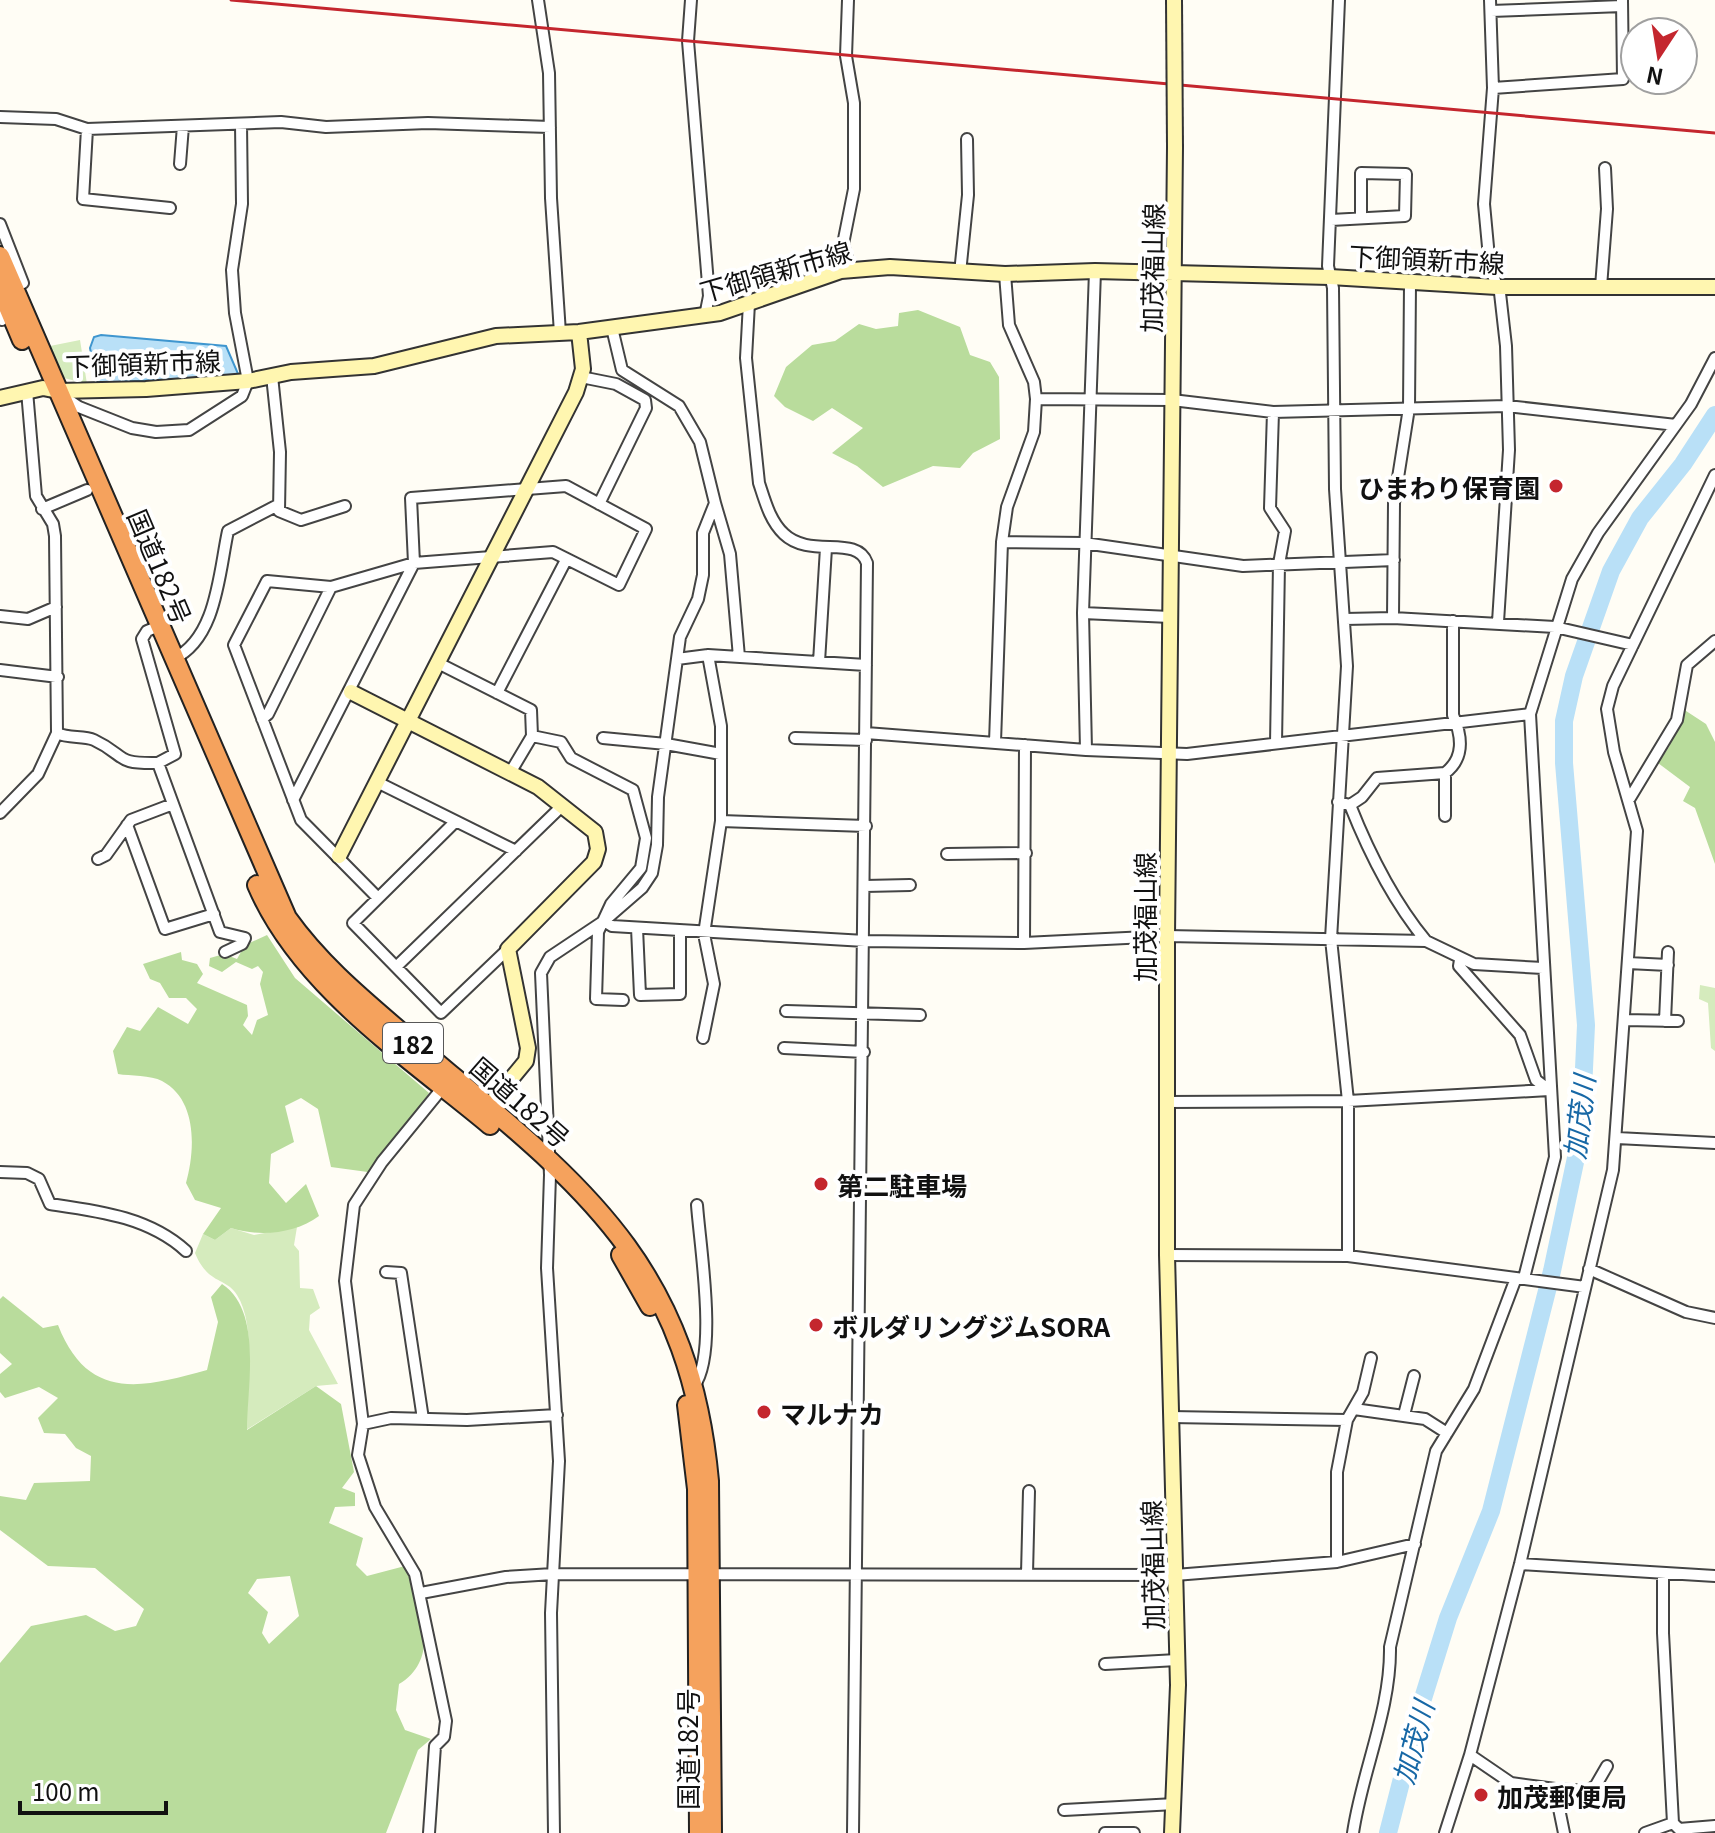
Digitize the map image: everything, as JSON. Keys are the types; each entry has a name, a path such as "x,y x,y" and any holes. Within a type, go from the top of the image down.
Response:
{"highway":[{"name":"国道182号","path":"0,256 42,390 153,628 173,659 287,918 338,979 448,1081 590,1198 625,1239 670,1317 694,1386 705,1434 709,1481 703,1572 699,1833"},
{"path":"1,318 24,329 23,283"},
{"name":"国道182号","path":"0,288 24,329"},
{"name":"国道182号","path":"42,390 153,628 274,923 328,987 448,1081"},
{"name":"国道182号","path":"549,1166 616,1248 661,1326 675,1363 694,1446 703,1572 712,1833"}],"main road":[{"name":"加茂福山線","path":"1172,1833 1177,1660 1167,1255 1167,754 1176,272 1174,0"},
{"name":"下御領新市線","path":"0,398 42,390 248,381 374,366 496,336 579,332 705,316 850,269 890,267 1005,274 1176,272 1497,287 1715,287"},
{"path":"339,856 581,377 579,332"},
{"path":"351,692 510,773 563,805 595,832 598,849 594,862 508,949 528,1048 526,1061 484,1112"}],"street":[{"path":"538,0 549,73 560,333"},
{"path":"691,0 688,41 709,296 705,316"},
{"path":"848,0 846,56 854,103 854,189 843,244 850,269"},
{"path":"1339,0 1330,277 1337,410 1335,489 1341,612 1345,619 1344,737 1331,939 1348,1101 1348,1256"},
{"path":"1493,88 1623,79 1622,3 1490,6 1493,88 1484,204 1490,268 1497,287 1506,346 1509,450 1498,622"},
{"path":"0,117 56,119 87,129 281,122 326,127 428,123 550,127"},
{"path":"0,813 38,774 57,733 55,536 53,524 36,496 42,390 132,428 156,432 189,430 242,396 248,381 235,313 232,270 242,204 241,124"},
{"path":"180,164 183,126"},
{"path":"87,129 83,199 170,208"},
{"path":"960,273 968,195 967,139"},
{"path":"1601,287 1607,209 1605,168"},
{"path":"1331,220 1405,216 1406,174 1361,173 1361,218"},
{"path":"0,224 23,283"},
{"path":"1086,750 1084,543 1095,271"},
{"path":"995,742 1002,542 1007,507 1034,432 1036,399 1034,382 1009,325 1005,274"},
{"path":"1393,618 1394,503 1409,408 1410,284"},
{"path":"749,303 746,358 759,483 776,525 794,542 826,548 856,548 864,553 867,563 853,1833"},
{"path":"612,328 622,370 679,406 700,442 730,554 739,657"},
{"path":"1353,1833 1436,1451 1474,1389 1520,1278 1555,1157 1530,714 1572,579 1598,533 1676,425 1715,358"},
{"path":"272,376 280,452 276,506 279,511 301,520 345,506"},
{"path":"581,377 616,384 645,400 646,408 599,504"},
{"path":"1036,399 1172,400 1273,412 1507,406 1676,425"},
{"path":"1273,412 1270,508 1285,531 1279,564 1276,743"},
{"path":"1445,1833 1470,1755 1520,1564 1617,1138 1637,831 1630,798 1614,752 1607,709 1613,686 1715,475"},
{"path":"293,800 351,692 414,563 411,498 566,486 646,529 619,585 553,552 414,563 331,587 267,581 234,645 293,800 301,820 378,898"},
{"path":"42,509 87,490"},
{"path":"554,1833 553,1574 559,1461 547,1268 549,1099 541,973 550,957 604,921 642,888 652,873 680,637 698,599 703,575 703,533 715,503"},
{"path":"173,659 182,655 207,626 228,531 276,506"},
{"path":"1002,542 1084,543 1243,566 1394,560"},
{"path":"819,662 826,548"},
{"path":"497,693 566,560"},
{"path":"262,719 268,714 331,587"},
{"path":"0,616 28,619 56,607"},
{"path":"1083,613 1170,617"},
{"path":"1345,619 1393,618 1557,627 1633,645"},
{"path":"1338,802 1350,805 1362,797 1377,778 1445,773 1454,766 1460,751 1456,723 1453,621"},
{"path":"57,733 92,739 127,764 158,763 175,754 142,639 153,628"},
{"path":"1630,798 1677,720 1687,665 1715,641"},
{"path":"677,659 708,655 866,665"},
{"path":"703,1038 714,984 704,934 721,821 721,726 708,655"},
{"path":"438,663 531,710 532,736 510,773"},
{"path":"0,670 58,677"},
{"path":"795,738 866,736 1167,754 1344,737 1530,714"},
{"path":"532,736 561,742 571,758 633,790 646,838 641,868 611,904 598,932 596,999 623,1000"},
{"path":"603,738 666,744 721,754"},
{"path":"1024,943 1025,745"},
{"path":"158,763 220,932 245,938 242,944 225,952"},
{"path":"1445,773 1445,816"},
{"path":"377,782 516,851"},
{"path":"98,859 106,855 131,820 173,804"},
{"path":"396,967 563,805"},
{"path":"1350,805 1363,837 1404,914 1426,941 1460,960 1543,968"},
{"path":"721,821 866,826"},
{"path":"455,822 353,923 441,1013 508,949"},
{"path":"127,825 165,929 214,914"},
{"path":"947,854 1026,853"},
{"path":"865,886 910,885"},
{"path":"604,921 612,926 704,934 865,941 1024,943 1167,936 1426,941"},
{"path":"637,928 640,995 680,994 680,932"},
{"path":"1665,1021 1668,952"},
{"path":"1460,960 1459,966 1520,1035 1536,1080 1549,1090"},
{"path":"1628,963 1668,965"},
{"path":"786,1011 920,1015"},
{"path":"1624,1020 1678,1021"},
{"path":"784,1048 864,1052"},
{"path":"429,1833 435,1746 444,1737 446,1721 423,1622 421,1593 405,1552 375,1507 358,1455 363,1424 345,1281 354,1205 382,1162 448,1081"},
{"path":"1167,1102 1348,1101 1549,1090"},
{"path":"1617,1138 1715,1143"},
{"path":"0,1172 27,1173 39,1179 50,1204 117,1215 170,1236 186,1251"},
{"path":"694,1386 703,1375 706,1312 697,1205"},
{"path":"1167,1255 1348,1256 1585,1287"},
{"path":"1589,1269 1686,1312 1715,1318"},
{"path":"386,1272 401,1273 423,1419"},
{"path":"1337,1562 1337,1472 1347,1420 1354,1409 1371,1358"},
{"path":"1404,1415 1414,1376"},
{"path":"1354,1409 1425,1419 1447,1433"},
{"path":"363,1424 391,1418 557,1415"},
{"path":"1171,1417 1347,1420"},
{"path":"1027,1574 1029,1491"},
{"path":"421,1593 506,1577 553,1574 1175,1575 1337,1562 1415,1544"},
{"path":"1520,1564 1715,1576"},
{"path":"1663,1574 1673,1823 1679,1829 1715,1826"},
{"path":"1105,1664 1177,1660"},
{"path":"1470,1755 1511,1783 1555,1789 1588,1791 1596,1785 1607,1766"},
{"path":"1555,1789 1564,1833"},
{"path":"1064,1810 1175,1804"},
{"path":"1645,1833 1673,1823"},
{"path":"1105,1833 1134,1833"}],"green space":[{"path":"918,310 960,327 970,355 990,362 999,377 1000,439 973,453 960,468 933,466 883,487 857,466 832,453 863,428 832,408 813,421 785,407 774,396 786,367 812,345 835,341 859,324 876,329 898,326 899,313"},
{"path":"80,340 87,384 64,378 50,346"},
{"path":"1683,709 1706,724 1715,742 1715,864 1695,808 1683,801 1690,787 1658,763 1669,747"},
{"path":"267,935 295,978 429,1093 375,1173 331,1167 318,1109 301,1098 285,1106 294,1142 271,1154 269,1183 286,1203 306,1184 319,1216 299,1227 276,1232 231,1228 215,1240 203,1234 221,1208 195,1200 186,1183 192,1142 188,1113 182,1100 162,1081 118,1074 113,1051 127,1027 140,1031 158,1007 188,1024 197,1009 186,998 169,998 160,983 150,979 143,964 181,952 182,960 197,964 203,974 197,983 247,1005 248,1016 243,1025 252,1035 257,1020 268,1015 260,984 263,972 258,966 252,969 236,962 222,972 209,966 210,958 224,954 237,959 245,945"},
{"path":"1700,985 1715,988 1715,1051 1711,1048 1708,1003 1699,999"},
{"path":"297,1227 294,1245 299,1251 300,1288 313,1289 320,1308 310,1315 309,1330 338,1384 316,1386 246,1430 249,1342 243,1308 233,1289 211,1276 195,1253 203,1234 215,1240 231,1228 254,1235"},
{"path":"222,1284 235,1296 248,1330 250,1372 247,1430 316,1386 341,1404 354,1472 342,1488 355,1493 355,1506 335,1507 329,1523 363,1538 356,1565 367,1576 405,1566 421,1613 424,1645 412,1673 399,1684 396,1710 405,1730 431,1739 418,1750 386,1833 0,1833 0,1663 31,1626 86,1615 115,1631 136,1626 144,1609 95,1568 48,1566 0,1530 0,1496 26,1500 34,1483 90,1481 91,1456 76,1448 65,1434 44,1433 38,1418 58,1398 39,1387 5,1398 0,1392 0,1374 12,1364 0,1353 0,1299 3,1296 43,1328 58,1325 70,1350 85,1367 101,1378 139,1384 207,1370 218,1322 211,1297","holes":["290,1576 299,1616 269,1644 262,1633 268,1612 248,1593 257,1579"]}],"water":[{"path":"101,335 226,346 239,376 97,383 90,348 94,337"}],"waterway":[{"name":"加茂川","path":"1388,1833 1420,1708 1448,1618 1491,1511 1552,1271 1581,1134 1586,1025 1564,763 1564,721 1574,676 1611,571 1640,518 1683,464 1715,415"}],"railway":[{"path":"231,0 1715,133"}],"place":[{"name":"ひまわり保育園","path":"1556,486"},
{"name":"第二駐車場","path":"821,1184"},
{"name":"ボルダリングジムSORA","path":"816,1325"},
{"name":"マルナカ","path":"764,1412"},
{"name":"加茂郵便局","path":"1481,1795"}]}
